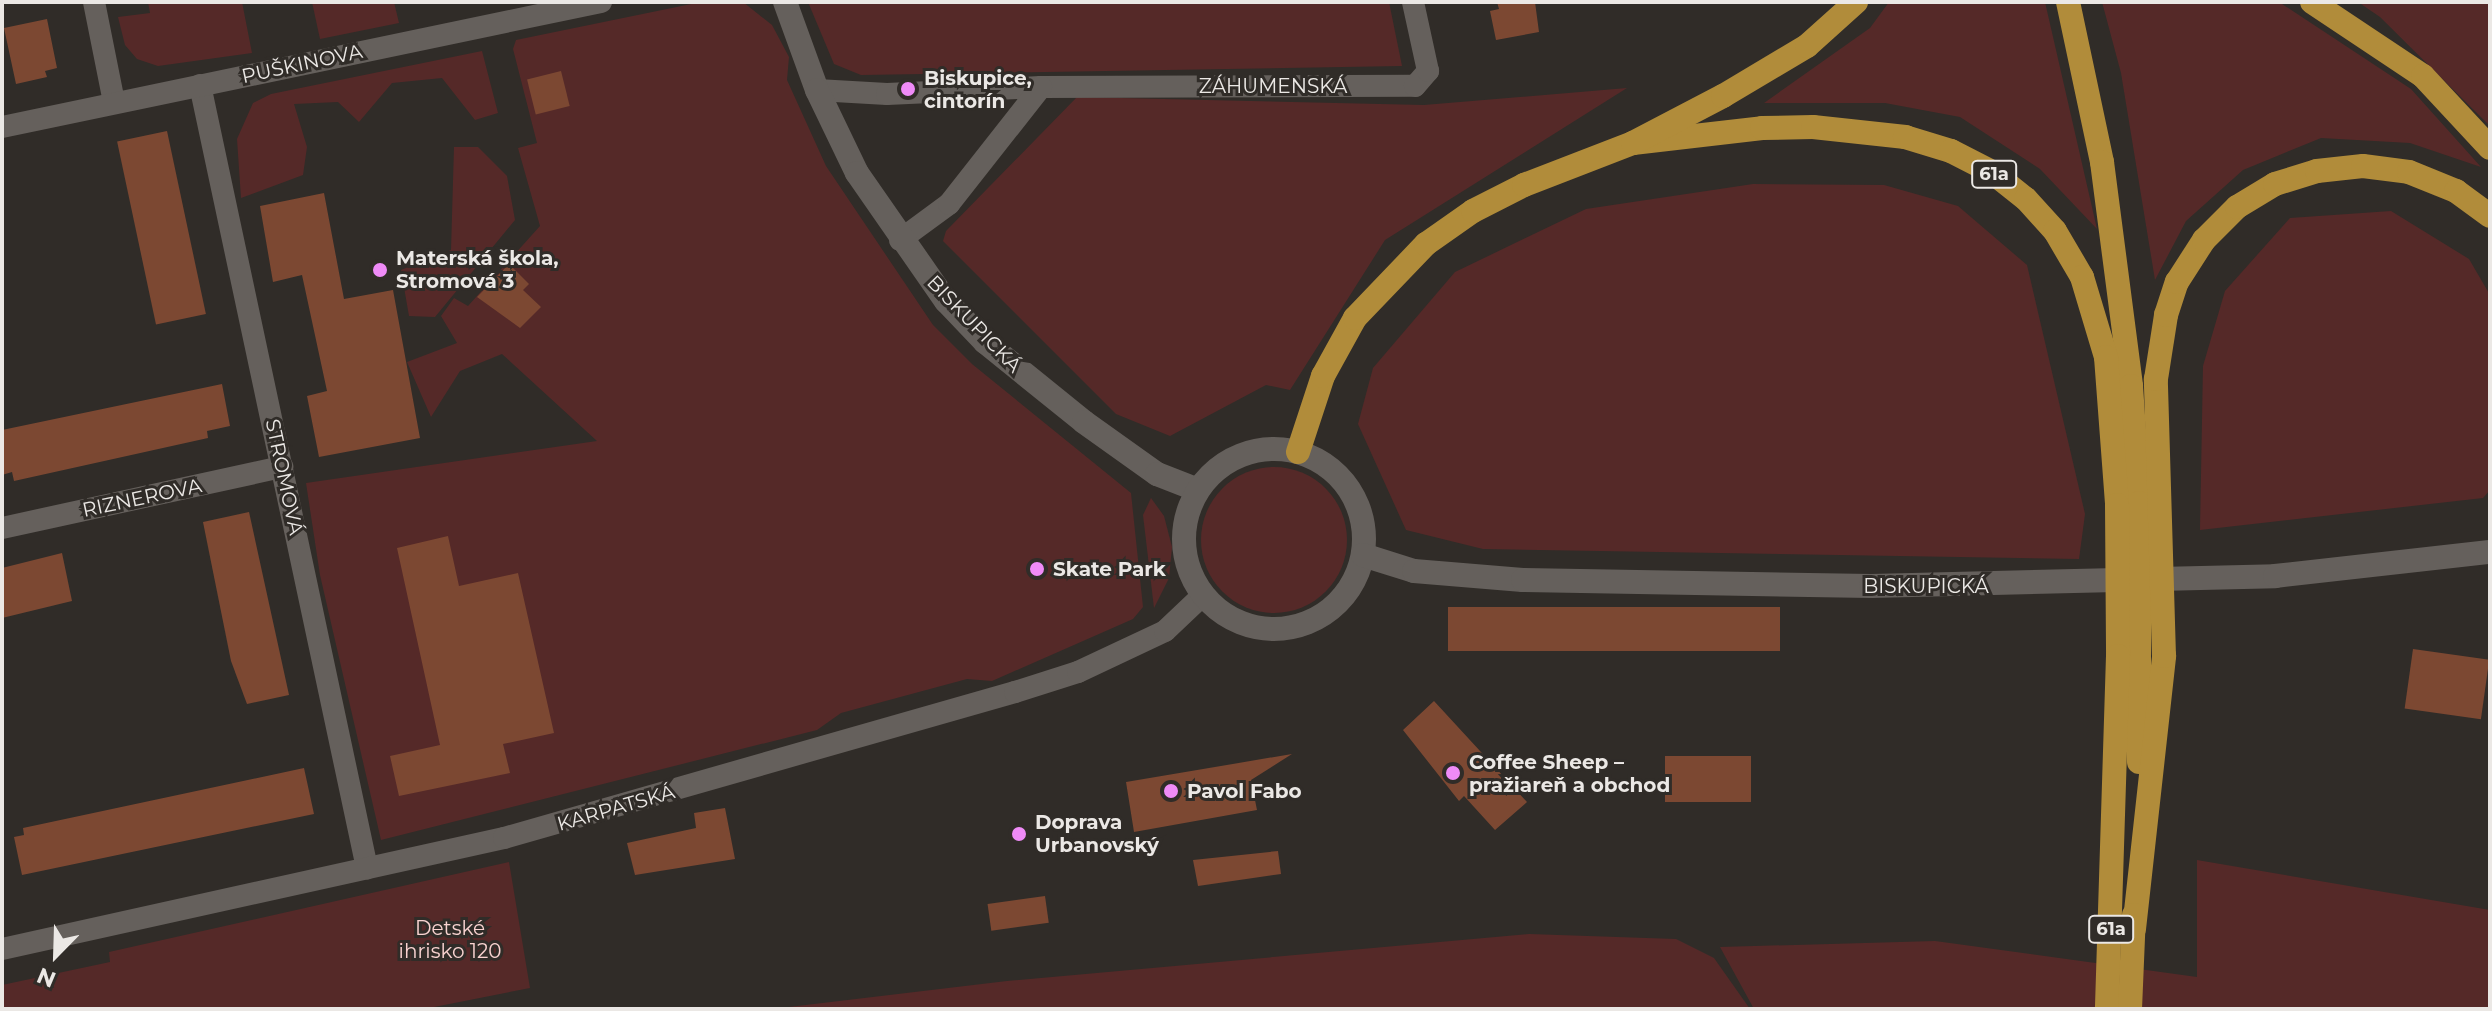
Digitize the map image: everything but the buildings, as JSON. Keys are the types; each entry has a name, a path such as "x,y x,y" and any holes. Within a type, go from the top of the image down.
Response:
{"main road":[{"name":"61a","path":"1298,452 1323,376 1355,318 1426,244 1473,211 1524,185 1633,143 1807,46 1856,2"},
{"name":"61a","path":"2068,2 2102,162 2119,277 2139,503 2141,656 2132,850 2134,929 2130,1009"},
{"path":"2312,2 2423,76 2490,148"},
{"name":"61a","path":"1633,143 1762,128 1859,130 1951,151 1992,172 2055,231 2086,288 2106,357 2139,503"},
{"name":"61a","path":"2139,503 2166,315 2177,282 2204,240 2237,207 2275,184 2363,166 2409,172 2456,191 2490,216"},
{"path":"2139,503 2141,656"},
{"name":"61a","path":"2107,1009 2132,850"}],"street":[{"path":"94,2 114,102"},
{"name":"PUŠKINOVA","path":"2,127 601,2"},
{"name":"BISKUPICKÁ","path":"785,2 817,90 857,173 900,240 946,301 1021,373 1157,474 1198,490"},
{"name":"ZÁHUMENSKÁ","path":"817,90 887,94 1041,87 1415,86 1428,71 1413,2"},
{"name":"STROMOVÁ","path":"200,85 367,868"},
{"path":"900,240 949,204 1041,87"},
{"path":"1268,449 1298,452 1330,468 1352,493 1363,523 1363,555 1339,602 1292,628 1248,626 1219,611 1203,595 1188,567 1184,535 1198,490 1236,457 1268,449"},
{"name":"RIZNEROVA","path":"2,528 282,467"},
{"name":"BISKUPICKÁ","path":"1363,555 1414,571 1523,580 1887,586 2275,576 2490,552"},
{"name":"KARPATSKÁ","path":"2,949 604,813 1065,676 1165,631 1203,595"}],"green space":[{"path":"148,2 242,2 252,53 158,66 137,59 125,45 118,17 150,13"},
{"path":"312,2 394,2 399,23 320,39"},
{"path":"701,2 743,2 772,25 789,57 787,80 826,166 933,325 972,364 1131,493 1143,607 1133,619 992,681 967,679 841,713 817,730 381,840 320,575 306,483 597,441 502,354 460,371 431,417 407,362 457,343 441,316 454,298 468,306 540,226 518,148 537,143 513,49 516,40"},
{"path":"808,2 1389,2 1402,66 861,75 834,64"},
{"path":"1889,2 2045,2 2097,229 2040,169 1960,117 1885,103 1764,103 1870,28"},
{"path":"2102,2 2279,2 2411,89 2481,167 2410,143 2321,138 2243,170 2186,221 2155,280 2121,73"},
{"path":"2358,2 2490,2 2490,126 2380,17"},
{"path":"482,51 498,113 475,120 442,78 392,83 359,122 338,102 294,104 307,147 303,175 241,198 237,139 253,103 271,94"},
{"path":"1627,88 1385,240 1290,390 1266,385 1170,436 1116,414 943,241 946,231 1077,97 1424,105"},
{"path":"454,147 478,147 507,176 515,220 435,317 409,316 401,270 451,250"},
{"path":"1753,184 1884,185 1958,206 2027,265 2085,514 2079,559 1483,549 1406,530 1358,424 1373,368 1455,272 1586,209"},
{"path":"2391,211 2469,259 2490,295 2490,490 2483,498 2200,530 2203,366 2225,291 2290,218"},
{"path":"1274,467 1302,473 1325,489 1341,512 1347,540 1341,568 1325,591 1302,607 1274,613 1246,607 1223,591 1207,568 1201,540 1207,512 1223,489 1246,473"},
{"path":"1151,498 1164,516 1172,547 1169,578 1154,608 1143,515"},
{"path":"2197,860 2490,910 2490,1009 1754,1009 1720,947 1935,941 2197,977"},
{"name":"Detské ihrisko 120","path":"509,862 530,988 424,1009 2,1009 2,985 110,962 109,952"},
{"path":"1529,934 1676,939 1714,958 1750,1009 772,1009 1007,981"}],"place":[{"name":"Biskupice, cintorín","path":"908,89"},
{"name":"Materská škola, Stromová 3","path":"380,270"},
{"name":"Skate Park","path":"1037,569"},
{"name":"Coffee Sheep – pražiareň a obchod","path":"1453,773"},
{"name":"Pavol Fabo","path":"1171,791"},
{"name":"Doprava Urbanovský","path":"1019,834"}]}
